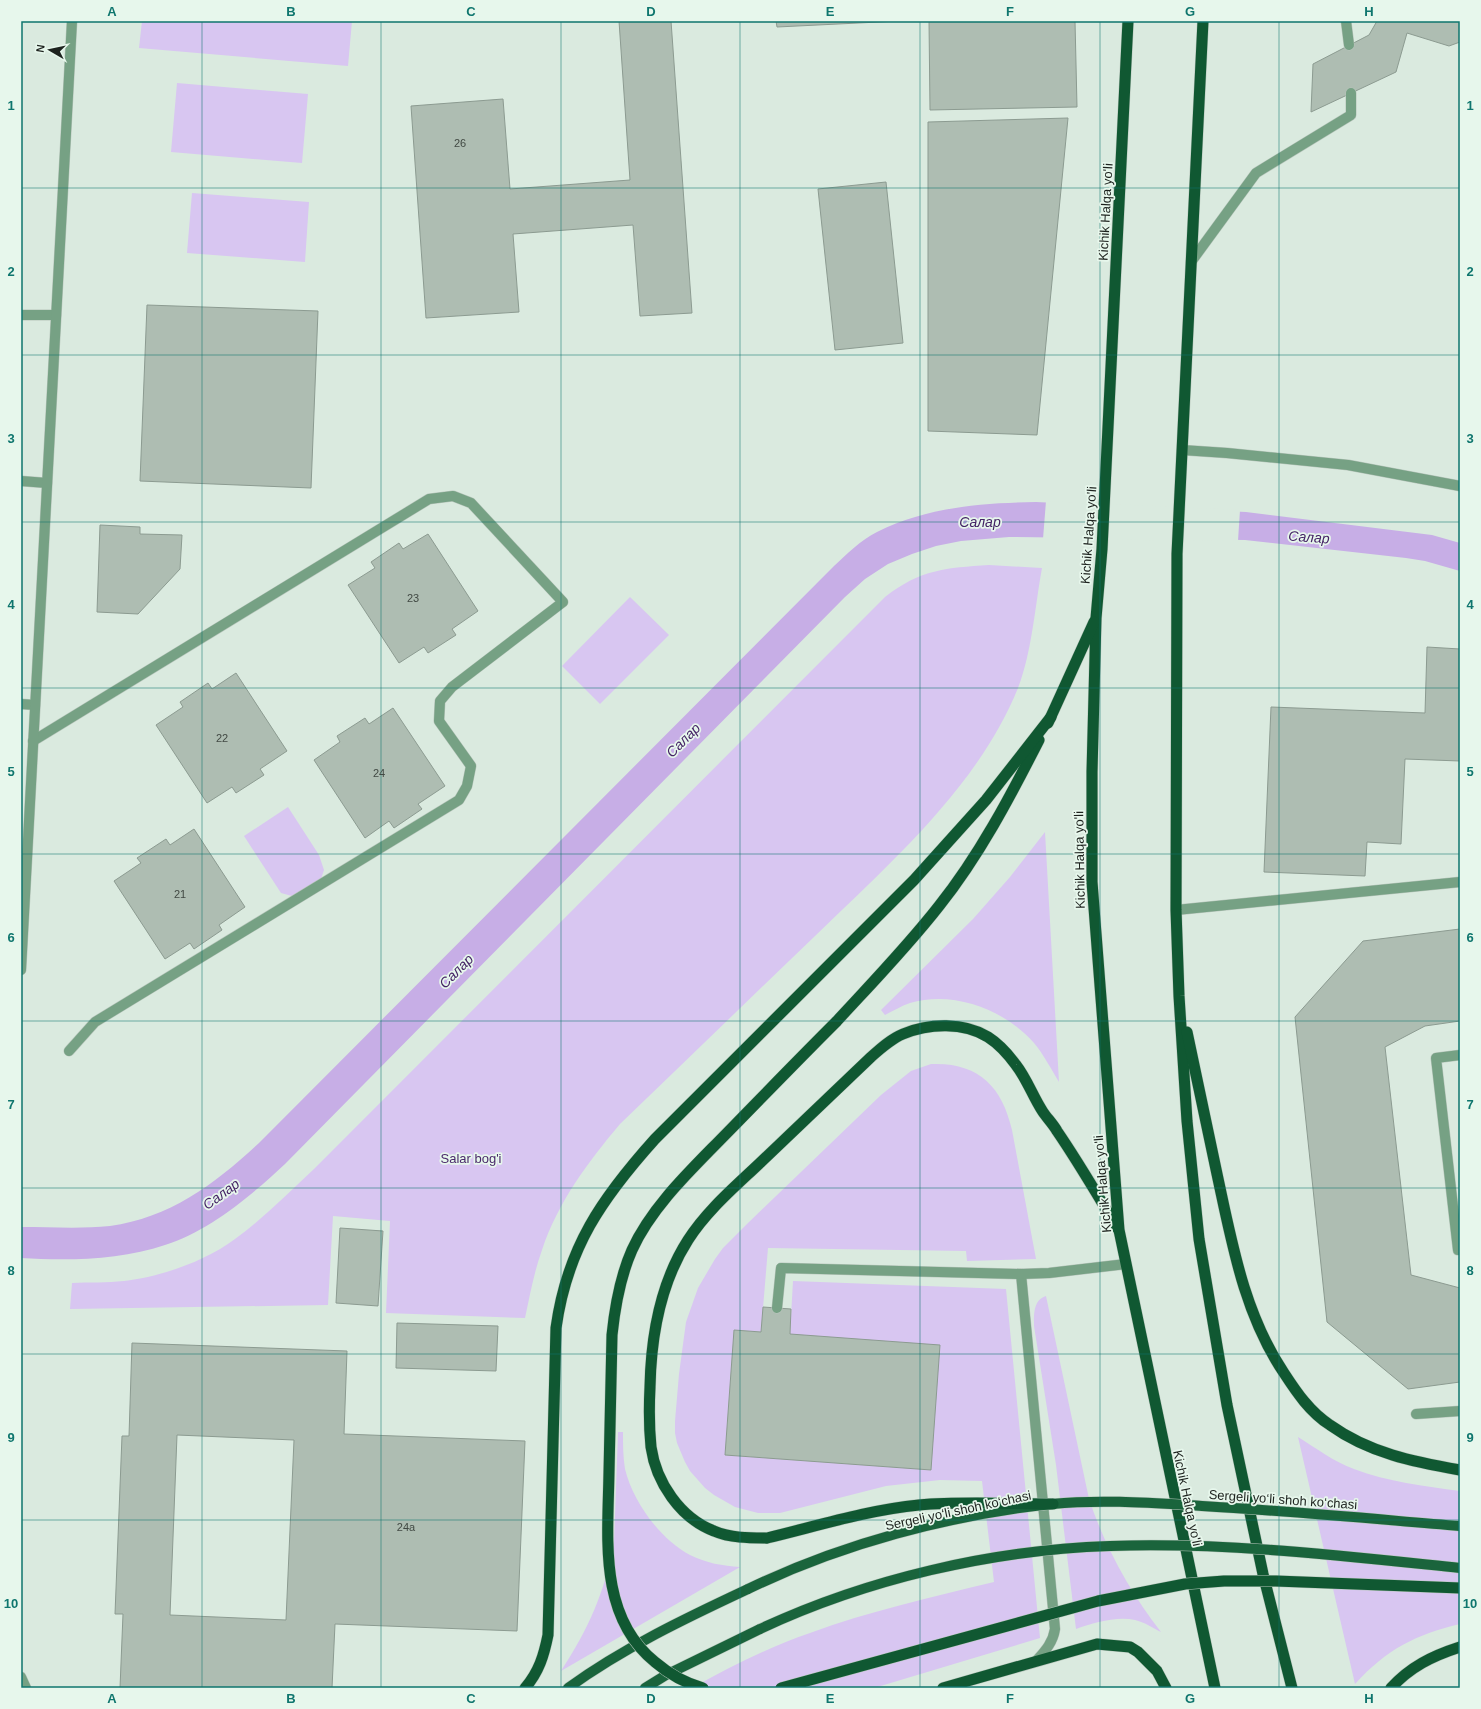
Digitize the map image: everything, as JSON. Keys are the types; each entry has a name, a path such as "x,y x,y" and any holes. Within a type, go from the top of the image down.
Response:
{"highway":[{"name":"Kichik Halqa yo'li","path":"1128,21 1102,549 1096,618 1092,772 1092,882 1119,1230 1215,1688"},
{"path":"1203,21 1177,554 1176,910 1179,996 1187,1121 1199,1239 1227,1405 1264,1574 1292,1688"},
{"path":"703,1688 681,1680 663,1669 646,1655 626,1628 618,1612 609,1577 608,1524 612,1335 615,1306 622,1276 632,1249 649,1221 665,1200 700,1161 836,1022 924,925 962,875 1020,778 1096,618"},
{"path":"525,1688 537,1673 542,1661 548,1635 556,1328 559,1308 570,1268 587,1230 597,1212 622,1177 655,1139 914,880 986,800 1050,717"},
{"path":"1179,996 1238,1268 1259,1326 1279,1366 1307,1405 1317,1415 1358,1443 1390,1455 1423,1464 1460,1470"},
{"path":"1053,1504 955,1503 919,1505 885,1510 767,1538 746,1538 714,1532 700,1524 674,1501 658,1474 652,1448 649,1405 652,1356 660,1308 668,1280 680,1254 705,1216 871,1057 893,1039 913,1030 924,1028 936,1026 961,1027 976,1031 988,1037 1003,1050 1021,1072 1042,1111 1057,1131 1119,1230"},
{"path":"781,1688 1098,1601 1185,1584 1224,1581 1276,1581 1460,1588"},
{"path":"943,1688 1097,1644 1130,1647 1145,1658 1157,1671 1166,1688"},
{"path":"1391,1688 1406,1673 1422,1662 1460,1647"}],"main road":[{"name":"Sergeli yo‘li shoh ko‘chasi","path":"568,1688 611,1659 648,1638 802,1564 888,1537 990,1513 1053,1504 1108,1502 1157,1503 1460,1526"},
{"path":"645,1688 703,1656 760,1629 842,1596 894,1579 974,1562 1068,1549 1108,1546 1199,1546 1346,1556 1460,1568"}],"street":[{"path":"21,970 72,21"},
{"path":"1346,21 1349,45"},
{"path":"1191,262 1256,173 1351,116 1351,93"},
{"path":"21,315 56,315"},
{"path":"1182,450 1348,465 1458,487"},
{"path":"21,481 47,483"},
{"path":"33,741 429,499 453,496 471,503 563,602 452,687 440,701 439,721 471,766 467,786 459,800 95,1022 68,1051"},
{"path":"21,704 35,705"},
{"path":"1176,910 1460,882"},
{"path":"1460,1055 1436,1058 1458,1250 1460,1250"},
{"path":"777,1308 781,1268 1021,1274 1049,1273 1126,1264"},
{"path":"1021,1274 1055,1629 1054,1638 1050,1646 1037,1660"},
{"path":"1416,1414 1460,1411"}],"green space":[{"path":"142,21 352,21 348,66 139,48"},
{"path":"177,83 308,94 302,163 171,152"},
{"path":"192,193 309,202 305,262 187,253"},
{"name":"Salar bog'i","path":"989,565 1042,568 1027,659 1018,688 1001,724 980,758 956,791 901,852 620,1124 608,1138 585,1168 556,1215 539,1258 525,1318 386,1313 390,1221 333,1216 328,1305 70,1309 72,1283 124,1281 167,1272 197,1261 223,1247 246,1231 315,1168 885,597 922,575 960,567"},
{"path":"630,597 669,635 600,704 562,666"},
{"path":"288,807 319,855 324,870 321,879 292,896 281,893 244,836"},
{"path":"1045,832 1059,1082 1034,1043 1022,1031 994,1012 961,1001 944,999 910,1003 885,1015 881,1010 973,919 1010,877"},
{"path":"931,1064 948,1064 975,1072 994,1089 1002,1101 1008,1114 1012,1130 1036,1259 967,1261 966,1251 768,1248 761,1332 734,1330 725,1455 931,1470 790,1334 793,1281 1006,1289 1040,1638 874,1688 692,1688 750,1658 810,1633 878,1611 994,1582 982,1481 940,1480 886,1486 780,1513 758,1513 735,1507 705,1488 690,1471 685,1462 677,1443 675,1433 679,1374 686,1322 698,1288 715,1259 723,1248 748,1223 881,1095 911,1071"},
{"path":"1046,1296 1089,1499 1095,1517 1119,1568 1139,1601 1161,1632 1142,1622 1128,1619 1105,1621 1076,1629 1056,1465 1034,1326 1036,1304"},
{"path":"618,1432 623,1432 624,1464 629,1482 641,1506 658,1529 679,1548 690,1555 715,1564 740,1567 561,1671 580,1640 594,1610 610,1561 614,1543"},
{"path":"1298,1437 1339,1463 1354,1469 1406,1483 1460,1491 1460,1624 1429,1633 1403,1645 1379,1661 1355,1684"}],"water":[{"name":"Салар","path":"1036,502 1246,512 1432,535 1460,543 1460,571 1425,561 1406,558 1245,540 1009,537 961,541 936,546 888,564 865,579 845,597 285,1164 259,1188 229,1211 198,1231 181,1239 148,1250 131,1254 94,1258 21,1258 21,1227 77,1228 110,1226 132,1222 172,1207 209,1185 243,1158 834,566 860,543 871,535 896,524 935,512 975,505"}],"pier":[{"path":"1046,501 1240,510 1238,541 1043,539"}],"building":[{"path":"619,21 671,21 692,313 640,316 633,225 513,234 519,312 426,318 411,106 503,99 510,189 630,180"},
{"path":"776,21 899,21 777,27"},
{"path":"929,21 1075,21 1077,107 930,110"},
{"path":"1377,21 1460,21 1460,42 1449,46 1407,33 1396,72 1311,112 1313,64 1369,35"},
{"path":"1068,118 1037,435 928,431 928,122"},
{"path":"886,182 903,343 835,350 818,189"},
{"path":"147,305 318,311 311,488 140,481"},
{"path":"100,525 140,527 140,534 182,535 180,569 138,614 97,612"},
{"path":"428,534 478,611 452,629 456,635 428,653 424,647 399,663 348,585 375,568 371,562 399,543 403,549"},
{"path":"1427,647 1460,649 1460,761 1405,759 1401,844 1367,842 1365,876 1264,872 1271,707 1425,713"},
{"path":"236,673 287,751 260,769 264,775 236,793 232,787 207,803 156,725 183,707 180,702 208,683 212,689"},
{"path":"393,708 445,786 418,804 422,809 394,828 389,821 365,838 314,760 340,742 337,736 365,718 369,724"},
{"path":"194,829 245,907 219,925 222,930 194,949 190,943 165,959 114,881 141,863 137,858 166,839 170,845"},
{"path":"1460,929 1460,1021 1425,1026 1385,1047 1411,1275 1460,1288 1460,1382 1408,1389 1327,1322 1295,1017 1363,941"},
{"path":"340,1228 383,1231 378,1306 336,1303"},
{"path":"763,1307 791,1309 790,1334 940,1345 931,1470 725,1455 734,1330 761,1332"},
{"path":"397,1323 498,1326 496,1371 396,1368"},
{"path":"132,1343 347,1351 344,1434 525,1441 517,1631 335,1624 332,1688 120,1688 123,1614 115,1614 122,1436 129,1436","holes":["177,1435 294,1440 286,1620 170,1615"]}]}
